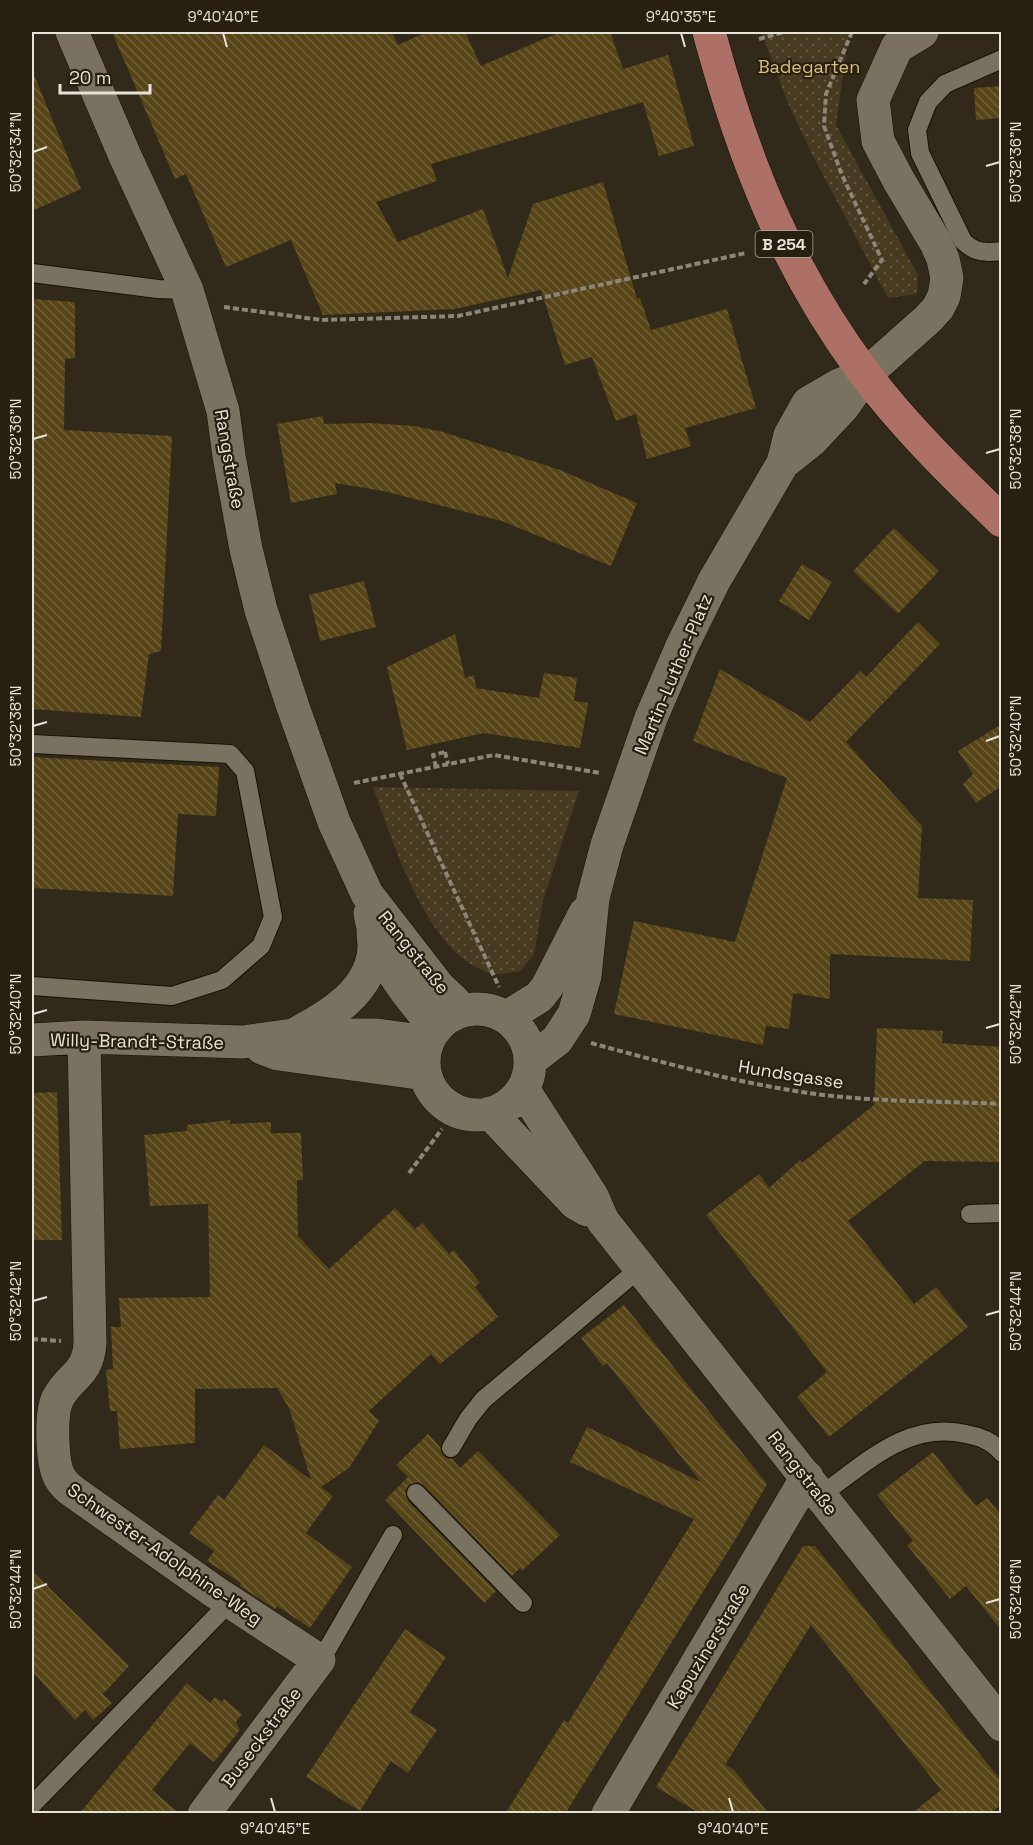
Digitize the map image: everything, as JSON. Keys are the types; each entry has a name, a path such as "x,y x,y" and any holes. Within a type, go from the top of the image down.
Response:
{"main road":[{"name":"B 254","path":"709,32 731,111 750,164 783,242 821,310 866,374 934,454 1002,521"}],"street":[{"name":"Rangstraße","path":"72,32 125,156 187,290 223,411 246,549 261,610 334,822 368,894 439,987 454,1001 441,1027 403,989 373,928 368,894"},
{"name":"Martin-Luther-Platz","path":"490,1113 514,1100 527,1074 557,1040 574,1014 585,976 593,898 607,845 651,718 682,646 714,581 783,463 812,440 843,407 866,374 931,316 938,308 946,288 946,270 936,243 878,141 873,100 897,47 922,32"},
{"name":"Martin-Luther-Platz","path":"504,1004 539,997 547,987 593,898"},
{"path":"293,1035 331,1014 363,980 371,965 374,949 373,928"},
{"path":"490,1113 476,1115 462,1113 449,1107 430,1087 424,1063 441,1027 484,1009 504,1004 529,1047 527,1074"},
{"name":"Willy-Brandt-Straße","path":"32,1040 84,1037 243,1042 293,1035 377,1035 441,1027"},
{"name":"Schwester-Adolphine-Weg","path":"84,1037 90,1352 81,1373 59,1396 55,1407 55,1464 59,1477 67,1487 230,1602 318,1660"},
{"name":"Willy-Brandt-Straße","path":"243,1042 278,1054 425,1074"},
{"name":"Rangstraße","path":"527,1074 603,1221 1000,1720"},
{"name":"Rangstraße","path":"490,1113 575,1203 603,1221"},
{"name":"Kapuzinerstraße","path":"608,1814 814,1486"},
{"name":"Buseckstraße","path":"204,1814 318,1660"}],"lane":[{"path":"1002,59 945,84 928,102 917,130 920,153 963,241 971,249 983,253 1002,251"},
{"path":"32,273 158,289 187,290"},
{"path":"32,744 230,754 245,771 273,917 261,946 222,981 172,996 32,986"},
{"path":"970,1214 1002,1213"},
{"path":"451,1448 468,1419 483,1400 640,1268"},
{"path":"814,1486 907,1437 922,1433 954,1431 970,1434 985,1439 1002,1453"},
{"path":"416,1493 523,1604"},
{"path":"318,1660 328,1647 393,1535"},
{"path":"32,1805 230,1602"}],"path":[{"path":"759,39 784,32"},
{"path":"852,32 826,94 824,126 842,175 882,260 864,284"},
{"path":"220,307 322,320 458,316 746,253"},
{"path":"436,767 433,755 445,751 448,764"},
{"path":"350,784 494,755 600,773"},
{"path":"400,774 504,1004"},
{"name":"Hundsgasse","path":"580,1040 677,1066 770,1087 880,1100 1002,1104"},
{"path":"409,1173 442,1130"}],"green space":[{"name":"Badegarten","path":"761,32 849,32 836,125 918,275 917,294 888,298 811,152 788,103"},
{"path":"373,787 579,791 543,901 534,955 520,971 491,974 460,956 443,938 413,889"}],"building":[{"path":"112,32 392,32 398,45 427,32 465,32 481,66 560,32 610,32 623,69 668,55 694,146 659,156 643,102 431,164 437,181 376,202 398,242 483,209 508,278 533,204 603,182 637,299 640,298 651,330 727,309 756,408 685,428 691,446 647,459 636,414 616,421 592,357 565,365 541,290 455,309 323,315 291,240 226,267 186,174 175,179"},
{"path":"32,70 81,189 32,211"},
{"path":"1002,86 1002,118 976,120 974,88"},
{"path":"32,299 75,302 75,358 65,359 64,430 172,436 161,651 149,654 141,717 32,709"},
{"path":"323,416 324,424 370,423 414,426 443,432 560,470 637,503 611,566 502,521 383,491 335,483 337,494 291,503 277,424"},
{"path":"894,528 939,571 898,614 853,571"},
{"path":"802,564 832,582 809,620 779,601"},
{"path":"364,581 376,627 320,641 309,595"},
{"path":"918,622 940,644 846,742 922,826 918,898 973,900 970,961 830,954 830,999 793,993 789,1029 766,1026 763,1045 614,1014 634,921 735,942 787,778 693,741 720,669 810,722 860,671 866,677"},
{"path":"455,634 465,678 474,675 476,688 539,698 544,673 577,678 574,701 588,703 580,748 484,733 407,750 387,667"},
{"path":"1002,724 1002,786 976,803 963,784 973,774 958,751"},
{"path":"32,757 219,767 216,816 178,814 173,896 32,888"},
{"path":"877,1028 943,1031 942,1043 1002,1047 1002,1162 925,1161 848,1221 914,1304 936,1287 968,1327 829,1437 797,1397 827,1372 706,1215 759,1174 769,1188 800,1160 802,1163 874,1105"},
{"path":"57,1092 62,1240 32,1240 32,1093"},
{"path":"230,1120 230,1124 271,1122 271,1133 301,1133 303,1180 297,1180 298,1236 329,1269 395,1208 415,1229 422,1223 449,1254 454,1250 480,1283 475,1287 498,1317 440,1364 431,1354 369,1411 379,1421 349,1468 321,1487 333,1496 306,1533 352,1567 310,1628 277,1606 275,1609 207,1561 214,1551 189,1533 218,1495 224,1500 264,1445 311,1480 289,1408 277,1388 195,1389 195,1443 120,1449 117,1411 110,1411 106,1370 113,1369 111,1327 121,1327 119,1298 210,1297 208,1204 150,1206 144,1135 187,1131 187,1125"},
{"path":"624,1305 767,1484 740,1532 565,1814 505,1814 564,1720 568,1723 694,1519 570,1462 587,1427 701,1482 607,1363 603,1366 581,1338"},
{"path":"428,1434 440,1447 442,1454 452,1459 460,1468 478,1451 560,1535 522,1571 520,1568 512,1576 424,1485 418,1482 409,1485 405,1491 408,1501 496,1591 484,1603 385,1500 408,1477 396,1465"},
{"path":"933,1452 976,1506 987,1498 1002,1516 1002,1631 966,1586 950,1599 907,1545 913,1541 877,1495"},
{"path":"803,1546 815,1546 1002,1782 1002,1804 989,1814 911,1814 941,1790 811,1625 725,1765 734,1770 769,1814 701,1814 656,1787"},
{"path":"32,1571 129,1666 103,1694 112,1703 93,1720 85,1710 75,1720 32,1671"},
{"path":"405,1629 446,1657 410,1712 437,1730 408,1773 391,1761 360,1811 306,1777"},
{"path":"187,1683 210,1703 215,1697 222,1702 224,1699 242,1714 236,1722 240,1730 214,1762 190,1743 152,1790 180,1814 79,1814"}]}
